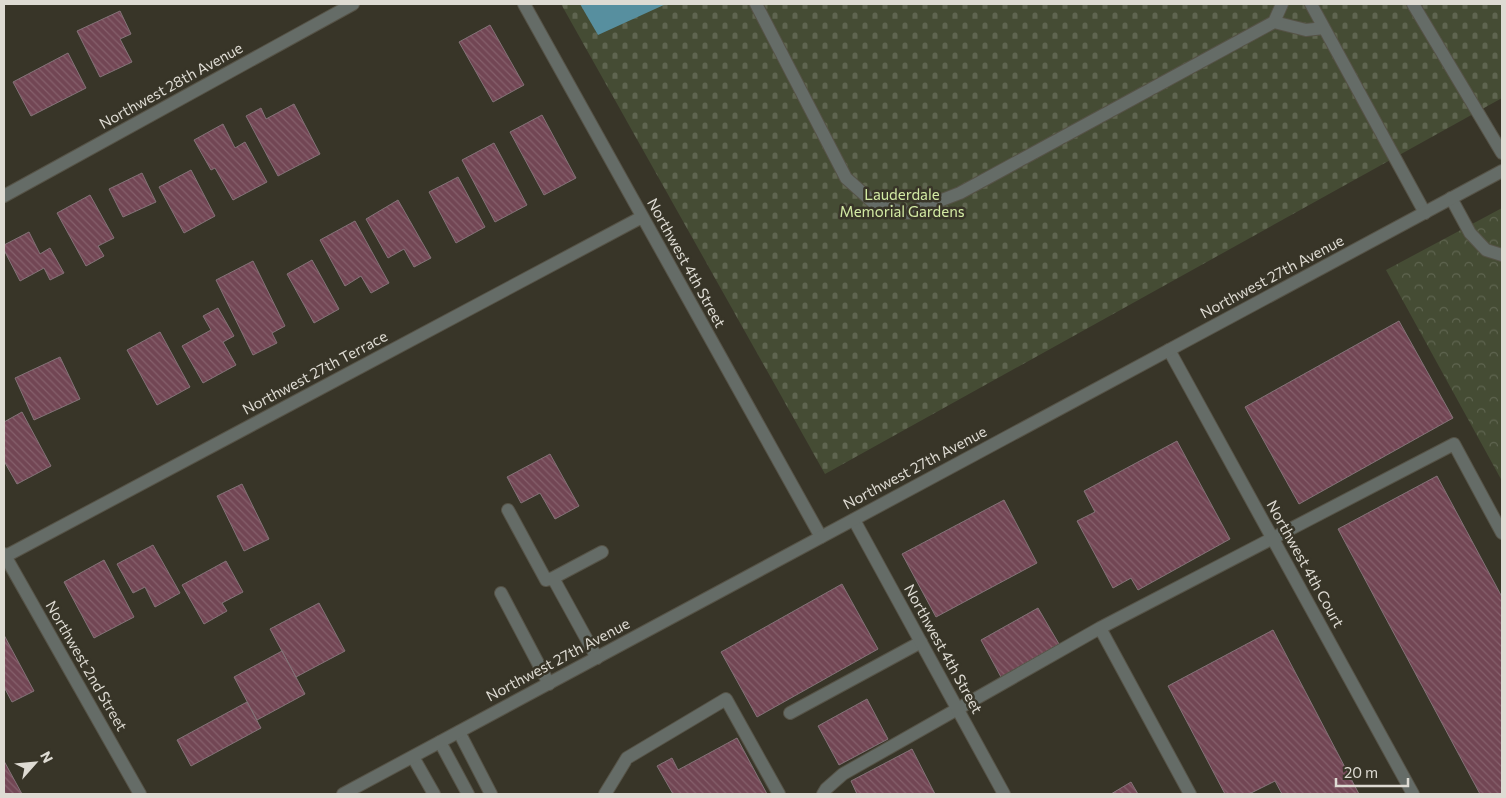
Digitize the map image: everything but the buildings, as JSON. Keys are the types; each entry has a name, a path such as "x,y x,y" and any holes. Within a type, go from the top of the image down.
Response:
{"street":[{"name":"Northwest 28th Avenue","path":"4,196 353,4"},
{"name":"Northwest 4th Street","path":"524,4 821,537"},
{"path":"756,4 846,178 876,205 908,213 960,193 1274,22 1282,4"},
{"path":"1311,4 1425,213"},
{"path":"1413,4 1502,154"},
{"path":"1274,22 1306,30 1324,28"},
{"name":"Northwest 27th Avenue","path":"344,794 1502,171"},
{"path":"1451,198 1470,234 1486,250 1502,255"},
{"name":"Northwest 27th Terrace","path":"4,556 642,217"},
{"name":"Northwest 4th Court","path":"1169,350 1413,794"},
{"path":"823,794 843,774 1100,628 1454,444 1502,533"},
{"path":"508,510 546,580 554,578 602,552"},
{"name":"Northwest 4th Street","path":"854,520 1004,794"},
{"name":"Northwest 2nd Street","path":"4,556 140,794"},
{"path":"554,578 597,658"},
{"path":"502,593 548,684"},
{"path":"1100,628 1190,794"},
{"path":"790,713 921,642"},
{"path":"605,794 627,758 726,699 779,794"},
{"path":"460,732 491,794"},
{"path":"440,742 468,794"},
{"path":"413,757 434,794"}],"green space":[{"name":"Lauderdale Memorial Gardens","path":"561,4 1502,4 1502,98 825,474"},
{"path":"1502,208 1502,481 1386,270"}],"water":[{"path":"580,4 666,4 598,35"}]}
